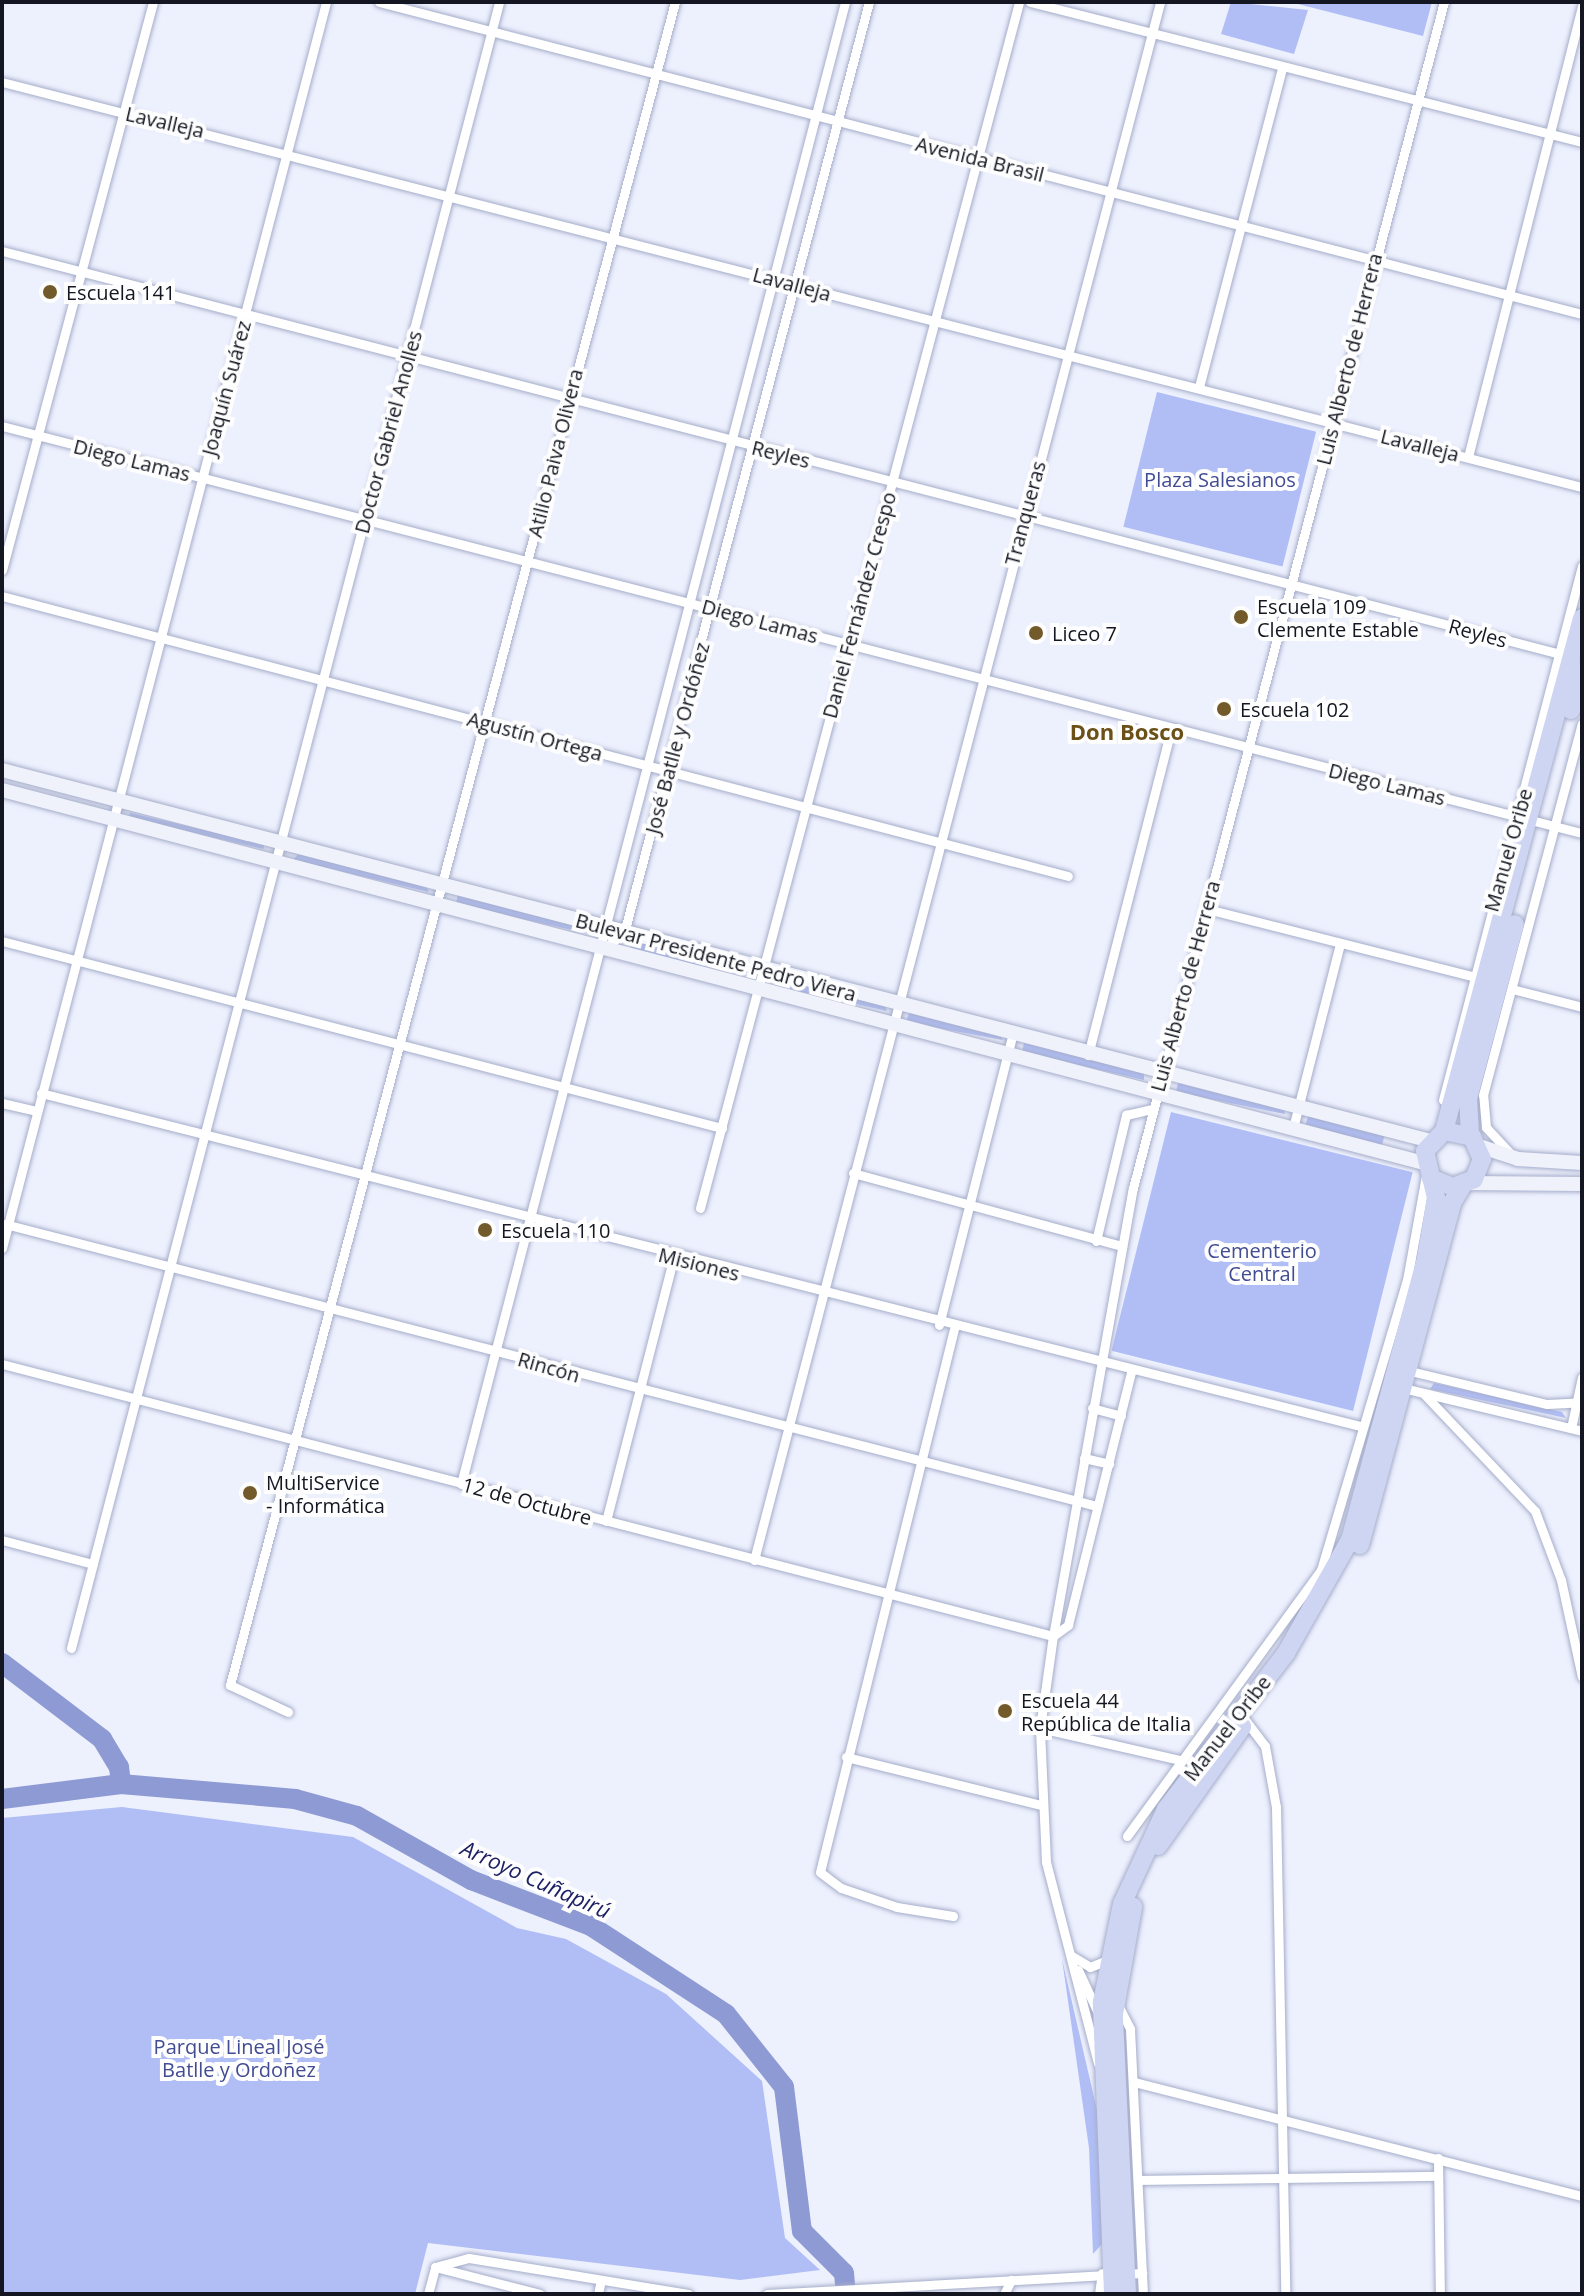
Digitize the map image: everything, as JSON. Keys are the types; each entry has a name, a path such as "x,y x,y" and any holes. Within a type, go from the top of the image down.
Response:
{"highway":[{"name":"Manuel Oribe","path":"1113,2294 1120,2272 1116,2003 1133,1909 1153,1856 1347,1574 1407,1381 1452,1203 1481,1166 1468,1099 1582,618"},
{"name":"Manuel Oribe","path":"1127,2294 1120,2272 1103,2083 1102,2020 1107,1960 1122,1904 1166,1809 1286,1653 1334,1572 1407,1381 1436,1198 1427,1171 1582,671"},
{"path":"1436,1136 1474,1140"},
{"path":"1427,1171 1465,1184"}],"street":[{"path":"2,570 79,269 153,2"},
{"name":"Joaquín Suárez","path":"2,1248 5,1224 115,820 156,637 203,477 326,2"},
{"name":"Avenida Brasil","path":"379,2 839,124 1582,314"},
{"name":"Doctor Gabriel Anolles","path":"71,1648 499,2"},
{"name":"Atilio Paiva Olivera","path":"288,1712 233,1692 230,1685 298,1441 568,399 675,2"},
{"name":"José Batlle y Ordóñez","path":"461,1484 845,2"},
{"name":"José Batlle y Ordóñez","path":"624,933 869,2"},
{"name":"Daniel Fernández Crespo","path":"700,1208 761,990 805,804 851,645 1019,2"},
{"path":"1030,2 1418,103 1582,142"},
{"name":"Tranqueras","path":"754,1560 938,841 1160,2"},
{"name":"Luis Alberto de Herrera","path":"1103,2083 1046,1862 1040,1728 1053,1636 1099,1366 1156,1092 1207,909 1444,2"},
{"path":"1468,457 1582,6"},
{"path":"1199,387 1282,68"},
{"name":"Lavalleja","path":"2,82 451,193 794,285 1582,487"},
{"name":"Reyles","path":"2,251 1560,654"},
{"name":"Diego Lamas","path":"2,426 528,559 1248,750 1582,833"},
{"name":"Manuel Oribe","path":"1436,1136 1472,976 1536,821 1560,654 1582,566"},
{"name":"Agustín Ortega","path":"2,596 805,804 1068,876"},
{"path":"1518,1159 1496,1142 1483,1112 1512,989 1536,821 1582,724"},
{"path":"1088,1055 1171,729"},
{"name":"Bulevar Presidente Pedro Viera","path":"2,770 1012,1036 1397,1133 1436,1136"},
{"name":"Bulevar Presidente Pedro Viera","path":"2,790 1293,1128 1389,1154 1427,1171"},
{"path":"1207,909 1472,976"},
{"path":"599,947 624,933"},
{"path":"2,941 239,1000 722,1128"},
{"path":"1293,1128 1340,943"},
{"path":"1512,989 1582,1007"},
{"path":"939,1325 1012,1036"},
{"name":"Misiones","path":"41,1093 528,1222 1099,1366 1360,1426"},
{"path":"2,1103 36,1111"},
{"path":"1096,1241 1126,1115 1152,1109"},
{"path":"1389,1154 1385,1141 1397,1133"},
{"path":"1474,1140 1518,1159 1582,1163"},
{"name":"Manuel Oribe","path":"1127,1836 1180,1760 1310,1590 1327,1555 1360,1426 1407,1280 1427,1171"},
{"path":"853,1173 1122,1246"},
{"path":"1465,1184 1582,1184"},
{"name":"Rincón","path":"5,1224 639,1391 922,1457 1097,1506"},
{"path":"606,1521 674,1257"},
{"path":"953,1916 897,1907 823,1877 846,1757 954,1329"},
{"name":"12 de Octubre","path":"2,1364 1053,1636"},
{"path":"1053,1636 1068,1625 1131,1373"},
{"path":"1571,1428 1579,1403 1582,1377"},
{"path":"1407,1381 1547,1404 1579,1403"},
{"path":"1407,1381 1582,1431"},
{"path":"1407,1381 1535,1511 1561,1580 1582,1677"},
{"path":"1092,1408 1121,1416"},
{"path":"1084,1458 1109,1464"},
{"path":"2,1540 93,1564"},
{"path":"1310,1590 1334,1572"},
{"path":"1246,1721 1265,1746 1276,1807 1285,2294"},
{"path":"1040,1728 1180,1760"},
{"path":"846,1757 1042,1805"},
{"path":"1072,1956 1090,1967 1107,1960"},
{"path":"1072,1956 1116,2048"},
{"path":"1099,2294 1120,2272 1140,2180 1130,2029 1116,2003"},
{"path":"1134,2082 1282,2117 1582,2196"},
{"path":"1438,2158 1440,2294"},
{"path":"1140,2180 1437,2176"},
{"path":"435,2267 469,2258 688,2294"},
{"path":"428,2294 435,2267"},
{"path":"435,2267 540,2294"},
{"path":"767,2294 896,2283 1011,2280 1120,2272 1143,2294"},
{"path":"598,2294 601,2280"},
{"path":"1004,2294 1011,2280"}],"green space":[{"path":"1231,2 1308,10 1294,54 1221,34"},
{"path":"1290,2 1432,2 1423,36"},
{"name":"Plaza Salesianos","path":"1157,392 1316,432 1283,567 1123,527"},
{"path":"130,813 264,844 263,849 129,818"},
{"path":"299,853 426,886 429,892 293,860"},
{"path":"458,894 588,929 590,934 456,904"},
{"path":"633,940 752,972 753,977 630,950"},
{"path":"778,979 885,1006 887,1011 775,986"},
{"path":"909,1013 1001,1037 1003,1040 906,1022"},
{"path":"1024,1043 1144,1073 1144,1080 1022,1052"},
{"path":"1178,1083 1284,1110 1285,1114 1176,1092"},
{"name":"Cementerio Central","path":"1171,1112 1413,1172 1353,1411 1111,1351"},
{"path":"1308,1116 1384,1136 1382,1146 1305,1126"},
{"path":"1434,1383 1562,1412 1566,1418 1430,1389"},
{"name":"Parque Lineal José Batlle y Ordoñez","path":"122,1807 353,1837 517,1928 566,1939 666,1994 762,2081 785,2238 820,2270 740,2280 428,2243 415,2294 2,2294 2,1818"},
{"path":"1062,1959 1097,2110 1103,2243 1093,2254 1089,2148"}],"waterway":[{"path":"2,1663 102,1739 119,1767 121,1784"},
{"name":"Arroyo Cuñapirú","path":"2,1799 121,1784 295,1799 357,1816 471,1880 591,1926 726,2014 784,2087 802,2231 844,2273 846,2294"}],"place":[{"name":"Escuela 141","path":"50,292"},
{"name":"Escuela 109 Clemente Estable","path":"1241,617"},
{"name":"Liceo 7","path":"1036,633"},
{"name":"Escuela 102","path":"1224,709"},
{"name":"Escuela 110","path":"485,1230"},
{"name":"MultiService - Informática","path":"250,1493"},
{"name":"Escuela 44 República de Italia","path":"1005,1711"}],"district":[{"name":"Don Bosco","path":"1127,732"}]}
